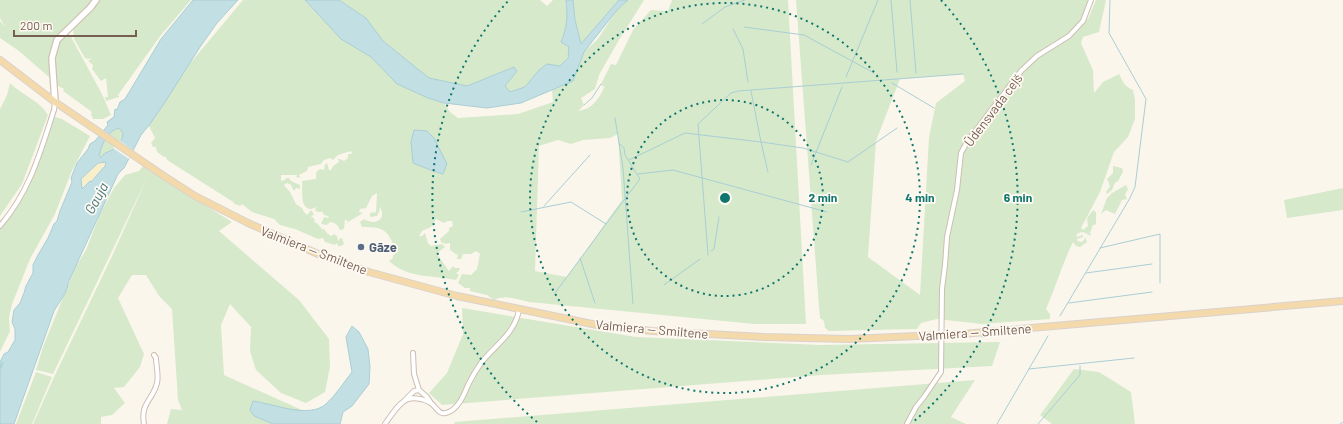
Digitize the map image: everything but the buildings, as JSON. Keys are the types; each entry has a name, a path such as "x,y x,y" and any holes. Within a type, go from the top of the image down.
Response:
{"main road":[{"name":"Valmiera — Smiltene","path":"0,60 55,102 147,164 196,196 248,223 318,254 369,272 457,296 597,325 652,331 810,339 941,336 1343,300"}],"street":[{"path":"0,226 21,198 29,182 54,110 55,102 52,58 57,40 90,8 96,0"},
{"name":"Ūdensvada ceļš","path":"907,424 916,407 941,372 942,290 946,265 947,237 957,190 961,153 967,142 1021,71 1037,56 1069,36 1083,21 1091,0"},
{"path":"413,353 414,374 419,390 441,413 446,414 462,399 472,377 481,363 504,339 516,323 519,309"},
{"path":"144,424 142,416 144,406 158,382 156,358 154,355"},
{"path":"385,424 414,391 419,390"},
{"path":"403,402 411,398 421,399 431,403"}],"green space":[{"path":"0,0 97,0 59,35 50,58 50,78 19,51 0,38 0,21 5,27 0,18"},
{"path":"99,0 191,0 161,35 118,95 119,97 106,101 105,97 108,97 106,78 101,81 92,69 93,65 88,61 92,58 85,58 74,39 73,28 88,15"},
{"path":"243,0 305,0 341,38 371,57 397,84 428,98 444,103 450,112 458,118 518,114 553,102 552,90 573,81 584,52 597,40 617,10 628,0 644,0 599,75 595,89 581,98 584,105 578,111 588,108 598,99 605,86 603,87 601,84 611,64 616,65 633,30 651,10 668,11 672,0 788,0 806,324 754,324 529,302 507,297 494,300 487,295 470,291 470,288 465,288 458,283 462,274 471,275 477,269 480,254 476,251 471,254 463,254 461,259 457,259 458,253 457,255 450,250 450,243 445,244 441,242 440,239 449,231 449,228 453,226 452,221 447,221 444,223 436,219 431,227 422,231 419,236 422,236 425,233 428,243 431,246 442,244 445,247 437,254 449,271 453,266 455,268 460,268 456,273 459,275 456,280 412,274 404,271 389,261 392,259 396,250 387,234 380,229 362,227 360,222 364,219 376,222 381,218 382,212 380,207 377,216 370,217 370,213 376,212 377,193 372,196 366,208 360,209 359,212 363,213 348,222 345,219 344,229 340,230 334,223 330,222 327,225 321,224 324,217 329,217 323,214 323,212 315,211 316,207 310,209 304,205 302,197 302,181 316,179 317,171 321,169 324,170 325,164 327,163 329,170 331,170 333,166 339,162 338,159 344,161 348,158 348,154 352,154 351,151 338,155 333,160 330,158 324,160 321,164 308,167 307,171 299,175 300,178 296,177 297,175 281,175 281,181 289,178 291,181 300,185 300,189 296,188 294,191 291,185 287,183 284,185 290,192 296,204 302,208 307,215 311,210 314,214 311,217 314,218 315,223 317,223 331,236 334,234 337,236 338,241 342,238 344,244 338,246 337,243 335,245 325,242 323,238 318,239 295,229 280,225 274,219 252,212 242,204 240,206 235,204 167,160 166,157 157,152 156,147 153,147 151,143 155,138 148,124 187,67","holes":["618,134 622,200 567,277 535,271 539,146 558,140 571,144 583,140 610,138"]},
{"path":"339,0 540,0 547,6 553,0 566,0 567,11 565,32 561,42 570,47 566,59 560,66 539,70 525,87 510,92 505,86 517,71 514,67 467,86 429,78 383,41 366,18"},
{"path":"573,0 619,0 581,45 575,20"},
{"path":"796,0 1088,0 1083,14 1088,19 1096,0 1106,0 1099,32 1083,37 1081,43 1093,70 1094,93 1103,82 1119,74 1126,86 1133,90 1135,100 1135,119 1128,137 1114,152 1100,192 1081,228 1083,230 1088,226 1087,218 1093,210 1096,212 1096,224 1092,226 1090,233 1091,236 1083,232 1078,233 1076,237 1083,235 1083,237 1077,239 1077,241 1082,242 1085,237 1087,242 1080,247 1076,246 1073,242 1069,250 1046,309 1050,314 1050,319 981,324 937,319 921,323 917,329 829,331 825,328 824,321 820,318","holes":["963,74 965,81 936,103 929,137 920,295 868,257 876,141 900,79"]},
{"path":"67,33 70,35 102,94 111,115 103,119 93,119 91,114 92,112 63,91 64,89 56,85 56,50 58,44"},
{"path":"10,83 40,105 48,115 22,184 0,216 0,109 7,95"},
{"path":"51,116 62,119 90,136 71,173 55,214 30,259 12,304 9,318 10,331 0,352 0,223 18,199 26,184"},
{"path":"119,128 123,133 122,140 116,148 103,155 101,158 99,155 104,140 111,132"},
{"path":"143,166 232,222 219,231 299,300 329,339 330,367 325,392 306,403 281,393 256,370 250,351 251,327 230,304 221,325 224,375 333,424 167,424 171,409 182,410 178,400 172,309 159,296 146,275 132,275 118,298 144,354 140,367 124,387 114,388 125,403 112,415 101,417 101,424 33,424 147,178 53,374 36,370 43,347 75,268 86,250 100,214 114,188 125,175 139,171"},
{"path":"1113,166 1122,168 1123,172 1112,190 1107,194 1106,192 1110,186 1107,179 1113,173"},
{"path":"1126,185 1128,189 1125,195 1127,199 1122,200 1115,214 1106,210 1101,214 1107,198 1112,193"},
{"path":"1343,188 1343,210 1287,218 1284,200"},
{"path":"462,308 636,337 821,345 1000,342 992,366 822,375 442,405 429,393 447,373 463,334"},
{"path":"1074,369 1099,372 1131,392 1135,424 1052,424 1040,415"},
{"path":"36,372 52,377 32,424 16,424"},
{"path":"975,380 951,417 966,424 454,424 455,422"}],"sand":[{"path":"106,161 101,171 81,190 81,179 98,163"}],"water":[{"name":"Gauja","path":"193,0 238,0 217,23 200,47 167,99 141,135 124,168 118,174 64,294 54,311 14,424 0,424 0,371 3,362 0,368 0,362 4,354 8,352 15,340 15,329 12,322 14,310 20,303 26,286 33,273 33,265 57,221 72,182 71,178 77,163 90,144 95,141 108,125 107,122 114,117 115,109 117,110 120,102 125,99 161,39","holes":["119,128 123,133 122,140 116,148 106,153 101,158 99,155 105,140 111,132","106,162 105,166 91,182 90,181 82,189 81,179 98,163"]},
{"path":"305,0 339,0 366,18 383,41 429,78 467,86 514,67 517,71 505,86 510,92 525,87 539,70 547,64 560,66 568,58 569,47 561,42 565,32 567,11 566,0 573,0 575,20 581,44 619,0 628,0 617,10 584,52 573,81 521,103 487,108 444,103 428,98 397,84 371,57 341,39"},
{"path":"414,130 427,131 434,138 447,164 443,174 413,163 411,142"},
{"path":"352,326 359,332 368,349 370,367 369,384 352,406 343,412 340,424 273,424 254,416 250,410 253,401 301,410 319,408 326,404 337,393 352,372 346,337"}],"pier":[{"path":"119,140 134,151 129,159 113,148"}],"waterway":[{"path":"702,24 725,7 745,0"},
{"path":"846,77 878,0"},
{"path":"891,0 897,72"},
{"path":"910,0 916,73"},
{"path":"1060,316 1130,198 1135,187 1146,99 1109,33 1110,0"},
{"path":"744,27 804,35 874,73"},
{"path":"733,29 743,49 748,82"},
{"path":"708,255 698,124 731,93 738,91 963,74"},
{"path":"892,83 934,108"},
{"path":"584,105 592,98 601,84"},
{"path":"811,165 842,87"},
{"path":"629,160 685,133 761,142 751,91"},
{"path":"615,118 623,168 633,304"},
{"path":"768,172 761,142 803,148 848,162 897,128"},
{"path":"521,212 571,202 606,224 640,179 625,155 624,148 619,143"},
{"path":"544,206 590,155"},
{"path":"638,174 673,170 827,212"},
{"path":"711,251 714,249 719,217"},
{"path":"555,293 606,224"},
{"path":"1100,248 1160,234 1160,283"},
{"path":"580,258 595,303"},
{"path":"664,285 700,259"},
{"path":"1086,273 1152,264"},
{"path":"1069,303 1152,292"},
{"path":"997,424 1048,336"},
{"path":"1029,369 1134,358"},
{"path":"1038,424 1080,375 1080,366"}],"place":[{"name":"Gāze","path":"361,247"}]}
